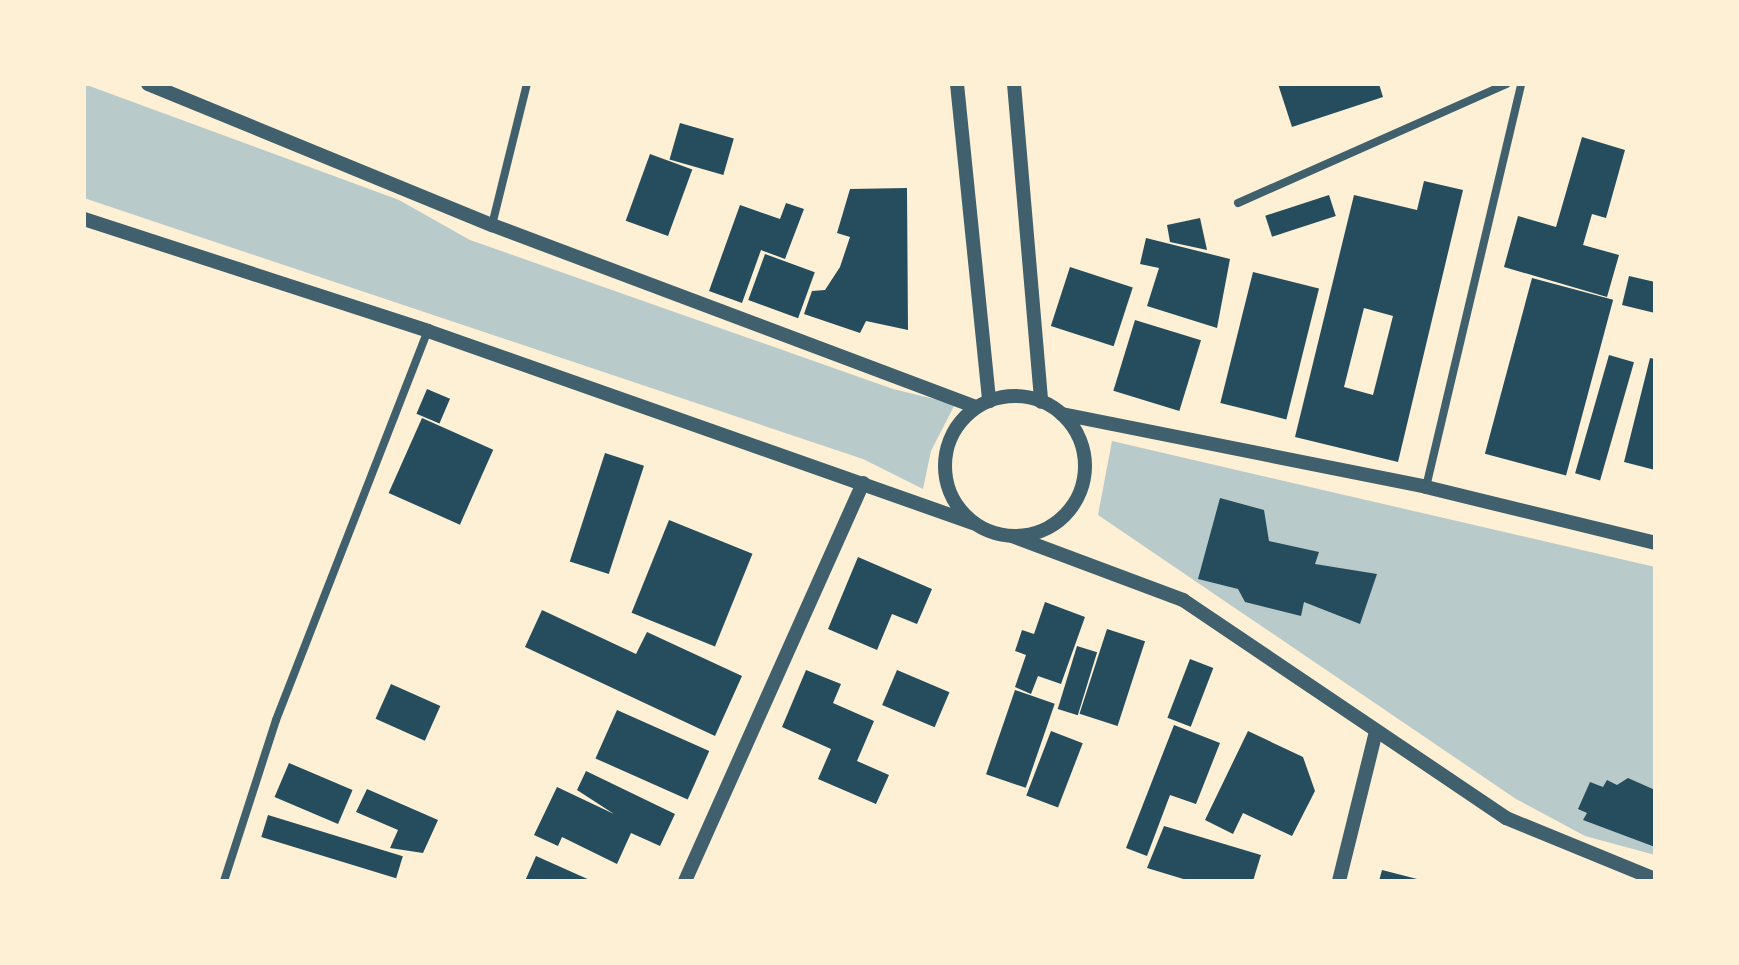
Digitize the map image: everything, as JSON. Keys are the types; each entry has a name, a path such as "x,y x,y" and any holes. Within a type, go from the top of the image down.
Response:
{"street":[{"path":"148,84 492,225 983,404 1041,402 1062,414 1426,487 1655,543"},
{"path":"492,225 527,84"},
{"path":"957,84 983,404"},
{"path":"1014,84 1041,402"},
{"path":"1238,203 1507,84"},
{"path":"1426,487 1521,84"},
{"path":"84,219 428,331 1012,536 1183,600 1375,735 1506,818 1655,879"},
{"path":"224,881 276,720 428,331"},
{"path":"973,523 951,497 945,464 954,432 983,404"},
{"path":"1012,536 1058,522 1080,493 1084,451 1062,414"},
{"path":"685,881 863,483"},
{"path":"1339,881 1375,735"}],"shaded area":[{"path":"84,84 399,200 470,240 893,389 955,404 931,451 923,489 863,459 84,198"},
{"path":"1112,441 1655,567 1655,855 1585,836 1516,799 1098,515"}],"building":[{"path":"1278,84 1379,84 1383,97 1292,127"},
{"path":"680,123 734,138 723,175 670,160"},
{"path":"1582,137 1625,150 1606,218 1592,214 1583,245 1619,255 1607,297 1504,267 1518,216 1556,227"},
{"path":"650,154 692,169 668,236 626,221"},
{"path":"1424,181 1463,190 1398,462 1295,437 1354,195 1417,210","holes":["1364,308 1393,316 1373,395 1344,387"]},
{"path":"907,188 908,330 866,321 860,333 804,314 812,291 825,290 840,267 850,237 837,233 850,189"},
{"path":"1329,195 1336,216 1272,237 1265,216"},
{"path":"786,203 804,209 785,259 761,250 742,303 709,291 740,205 780,219"},
{"path":"1200,218 1207,250 1170,242 1167,225"},
{"path":"1146,238 1230,259 1217,328 1147,306 1159,268 1140,264"},
{"path":"765,254 815,272 798,318 748,300"},
{"path":"1070,267 1133,287 1114,346 1051,326"},
{"path":"1253,272 1319,288 1286,419 1220,403"},
{"path":"1629,276 1655,282 1655,313 1622,305"},
{"path":"1532,278 1613,300 1566,476 1485,454"},
{"path":"1135,320 1201,340 1179,411 1113,391"},
{"path":"1609,355 1634,362 1600,480 1575,473"},
{"path":"1650,358 1655,359 1655,470 1624,462"},
{"path":"427,389 450,399 439,424 416,414"},
{"path":"422,418 493,450 460,525 389,493"},
{"path":"605,453 644,466 609,574 570,561"},
{"path":"1220,498 1264,510 1269,541 1319,552 1315,564 1377,574 1360,624 1304,602 1301,616 1245,602 1238,589 1198,579"},
{"path":"669,520 752,554 715,646 632,613"},
{"path":"858,557 932,589 917,624 892,614 877,650 828,629"},
{"path":"1045,602 1085,617 1061,684 1038,676 1031,694 1015,687 1026,655 1015,651 1022,630 1034,634"},
{"path":"542,610 636,654 647,632 742,676 715,736 525,647"},
{"path":"1107,629 1145,641 1118,726 1079,714"},
{"path":"1077,646 1097,652 1078,715 1058,709"},
{"path":"1190,659 1213,668 1191,727 1167,718"},
{"path":"806,670 841,684 833,703 874,721 857,761 889,775 876,804 818,779 831,749 782,727"},
{"path":"897,670 949,692 935,727 882,705"},
{"path":"391,684 440,706 425,741 376,719"},
{"path":"1015,690 1055,704 1026,788 986,774"},
{"path":"617,710 709,751 688,799 595,758"},
{"path":"1174,725 1220,743 1196,804 1170,795 1147,856 1126,848"},
{"path":"1051,731 1083,743 1058,808 1026,795"},
{"path":"1248,731 1303,757 1315,791 1292,836 1243,813 1233,834 1205,820"},
{"path":"289,763 353,790 338,824 275,797"},
{"path":"586,771 675,814 660,846 631,833 617,864 562,837 558,846 534,835 557,787 614,814 577,790"},
{"path":"1628,778 1655,790 1655,847 1583,820 1587,813 1578,809 1590,782 1603,787 1607,780 1617,785"},
{"path":"367,789 438,820 423,853 390,848 398,830 356,812"},
{"path":"268,815 403,856 396,878 261,837"},
{"path":"1164,826 1261,855 1253,881 1190,881 1147,868"},
{"path":"536,856 592,881 525,881"},
{"path":"1382,870 1421,880 1421,881 1379,881"}]}
